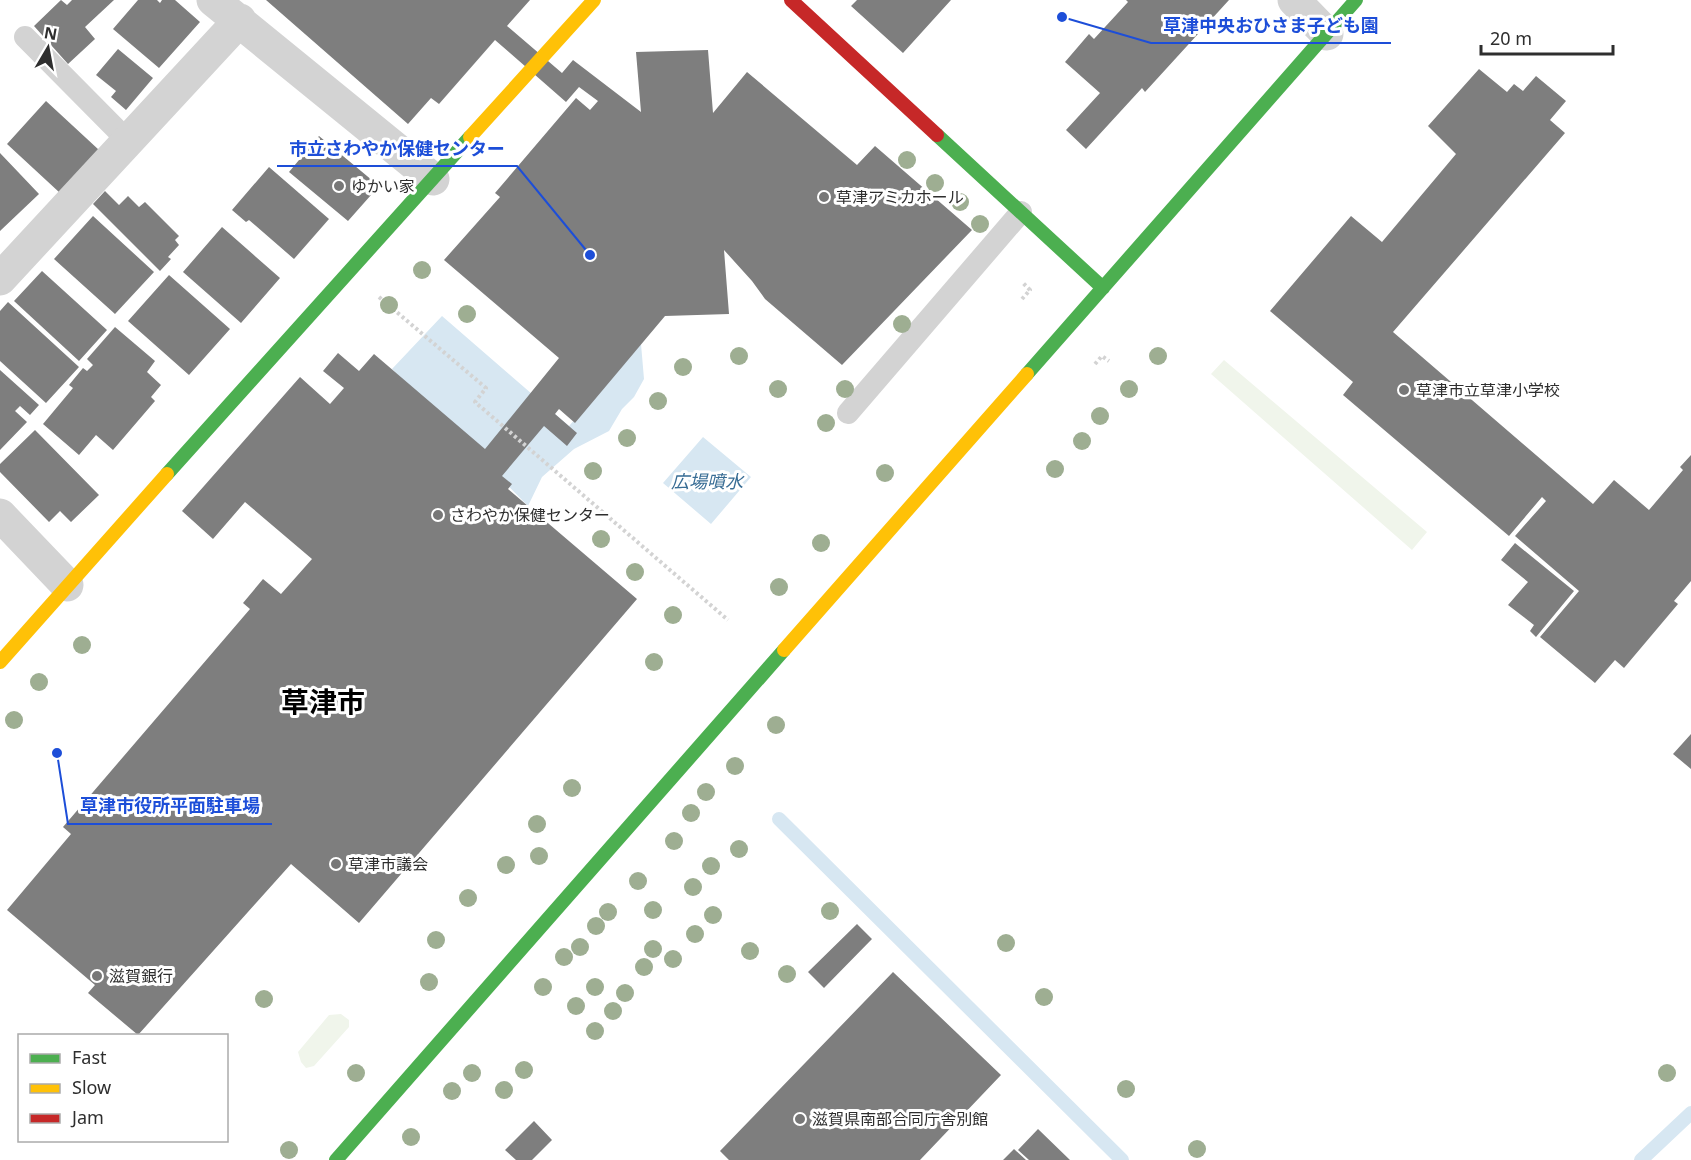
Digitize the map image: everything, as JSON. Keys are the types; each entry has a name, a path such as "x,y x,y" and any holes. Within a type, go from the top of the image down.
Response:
{"street":[{"path":"213,0 433,179"},
{"path":"0,662 594,0"},
{"path":"1294,0 1327,34"},
{"path":"336,1160 1356,0"},
{"path":"803,4 1103,288"},
{"path":"3,270 128,141 240,20"},
{"path":"0,515 67,585"}],"lane":[{"path":"25,37 128,141"},
{"path":"848,413 1021,212"}],"path":[{"path":"1022,300 1030,290 1023,283"},
{"path":"375,294 486,388 475,402 728,620"},
{"path":"1095,364 1102,356 1109,361"}],"shaded area":[{"path":"1224,360 1427,532 1412,550 1211,374"},
{"path":"341,1014 349,1020 349,1027 314,1066 306,1068 298,1052 329,1015"}],"water":[{"path":"442,316 569,426 641,344 644,379 609,431 574,449 542,477 528,506 392,369"},
{"name":"広場噴水","path":"703,437 751,477 711,524 663,483"}],"building":[{"path":"61,0 67,5 72,0 114,0 85,27 95,39 68,64 34,26"},
{"path":"138,0 157,0 160,3 162,0 175,0 200,22 159,68 113,29"},
{"path":"266,0 530,0 507,26 562,73 573,60 641,112 636,52 708,50 713,113 747,72 857,165 875,146 972,230 842,365 765,299 724,250 729,314 665,316 575,423 559,409 555,414 577,433 567,446 544,426 502,476 512,484 508,489 637,599 359,923 291,864 137,1034 88,993 95,985 7,910 71,834 63,827 250,609 243,603 263,579 281,594 312,559 245,502 213,539 182,511 300,377 330,404 344,388 323,371 338,353 359,371 374,354 485,449 559,358 444,260 500,197 495,193 576,98 590,110 598,101 579,87 566,102 495,40 439,104 431,98 408,124"},
{"path":"857,0 951,0 903,53 851,6"},
{"path":"1126,0 1229,0 1145,92 1142,88 1086,149 1066,130 1100,93 1065,62 1089,34 1094,39 1128,2"},
{"path":"118,49 153,78 126,110 111,97 116,91 96,75"},
{"path":"1479,69 1507,92 1514,84 1523,91 1536,76 1566,101 1550,120 1565,133 1393,332 1593,504 1614,480 1649,510 1683,470 1680,467 1691,455 1691,581 1674,601 1678,604 1624,668 1615,660 1595,683 1540,637 1579,591 1515,536 1546,501 1542,497 1509,536 1343,395 1353,382 1270,311 1351,216 1382,242 1456,154 1428,126"},
{"path":"46,101 99,150 60,193 7,144"},
{"path":"319,136 379,186 348,221 289,172"},
{"path":"0,153 39,194 0,231"},
{"path":"269,167 329,219 294,259 249,220 246,222 232,210"},
{"path":"105,191 119,205 128,196 139,207 145,202 179,236 175,240 179,245 168,257 171,259 160,271 93,204"},
{"path":"93,216 154,272 115,314 54,259"},
{"path":"222,227 280,278 241,323 183,272"},
{"path":"42,271 107,330 79,361 14,301"},
{"path":"169,275 230,329 189,375 128,321"},
{"path":"8,302 79,367 46,403 0,361 0,311"},
{"path":"115,327 155,361 147,372 161,385 151,397 155,401 113,450 96,435 79,455 43,424 73,388 69,385 83,368 87,371 93,365 87,359"},
{"path":"0,370 39,405 30,415 20,406 15,411 27,422 0,450"},
{"path":"35,430 99,495 71,522 60,511 49,522 0,472 0,464"},
{"path":"1515,543 1574,591 1536,637 1530,631 1534,625 1508,605 1528,582 1501,560"},
{"path":"1691,734 1691,769 1673,754"},
{"path":"857,924 872,939 824,988 808,972"},
{"path":"893,972 1001,1075 920,1160 729,1160 720,1151"},
{"path":"534,1121 552,1140 532,1160 516,1160 505,1150"},
{"path":"1038,1129 1070,1160 1029,1160 1018,1150"},
{"path":"1014,1149 1026,1160 1003,1160"}],"waterway":[{"path":"779,819 1122,1160"},
{"path":"1641,1160 1691,1113"}],"traffic: fast":[{"path":"1027,374 1356,0"},
{"path":"937,135 1103,288"},
{"path":"167,474 470,137"},
{"path":"336,1160 784,650"}],"traffic: slow":[{"path":"470,137 594,0"},
{"path":"784,650 1027,374"},
{"path":"0,662 167,474"}],"traffic: jam":[{"path":"791,0 937,135"}],"place":[{"name":"草津中央おひさま子ども園","path":"1062,17"},
{"name":"ゆかい家","path":"339,186"},
{"name":"草津アミカホール","path":"824,197"},
{"name":"市立さわやか保健センター","path":"590,255"},
{"name":"草津市立草津小学校","path":"1404,390"},
{"name":"さわやか保健センター","path":"438,515"},
{"name":"草津市役所平面駐車場","path":"57,753"},
{"name":"草津市議会","path":"336,864"},
{"name":"滋賀銀行","path":"97,976"},
{"name":"滋賀県南部合同庁舎別館","path":"800,1119"}],"district":[{"name":"草津市","path":"323,701"}]}
